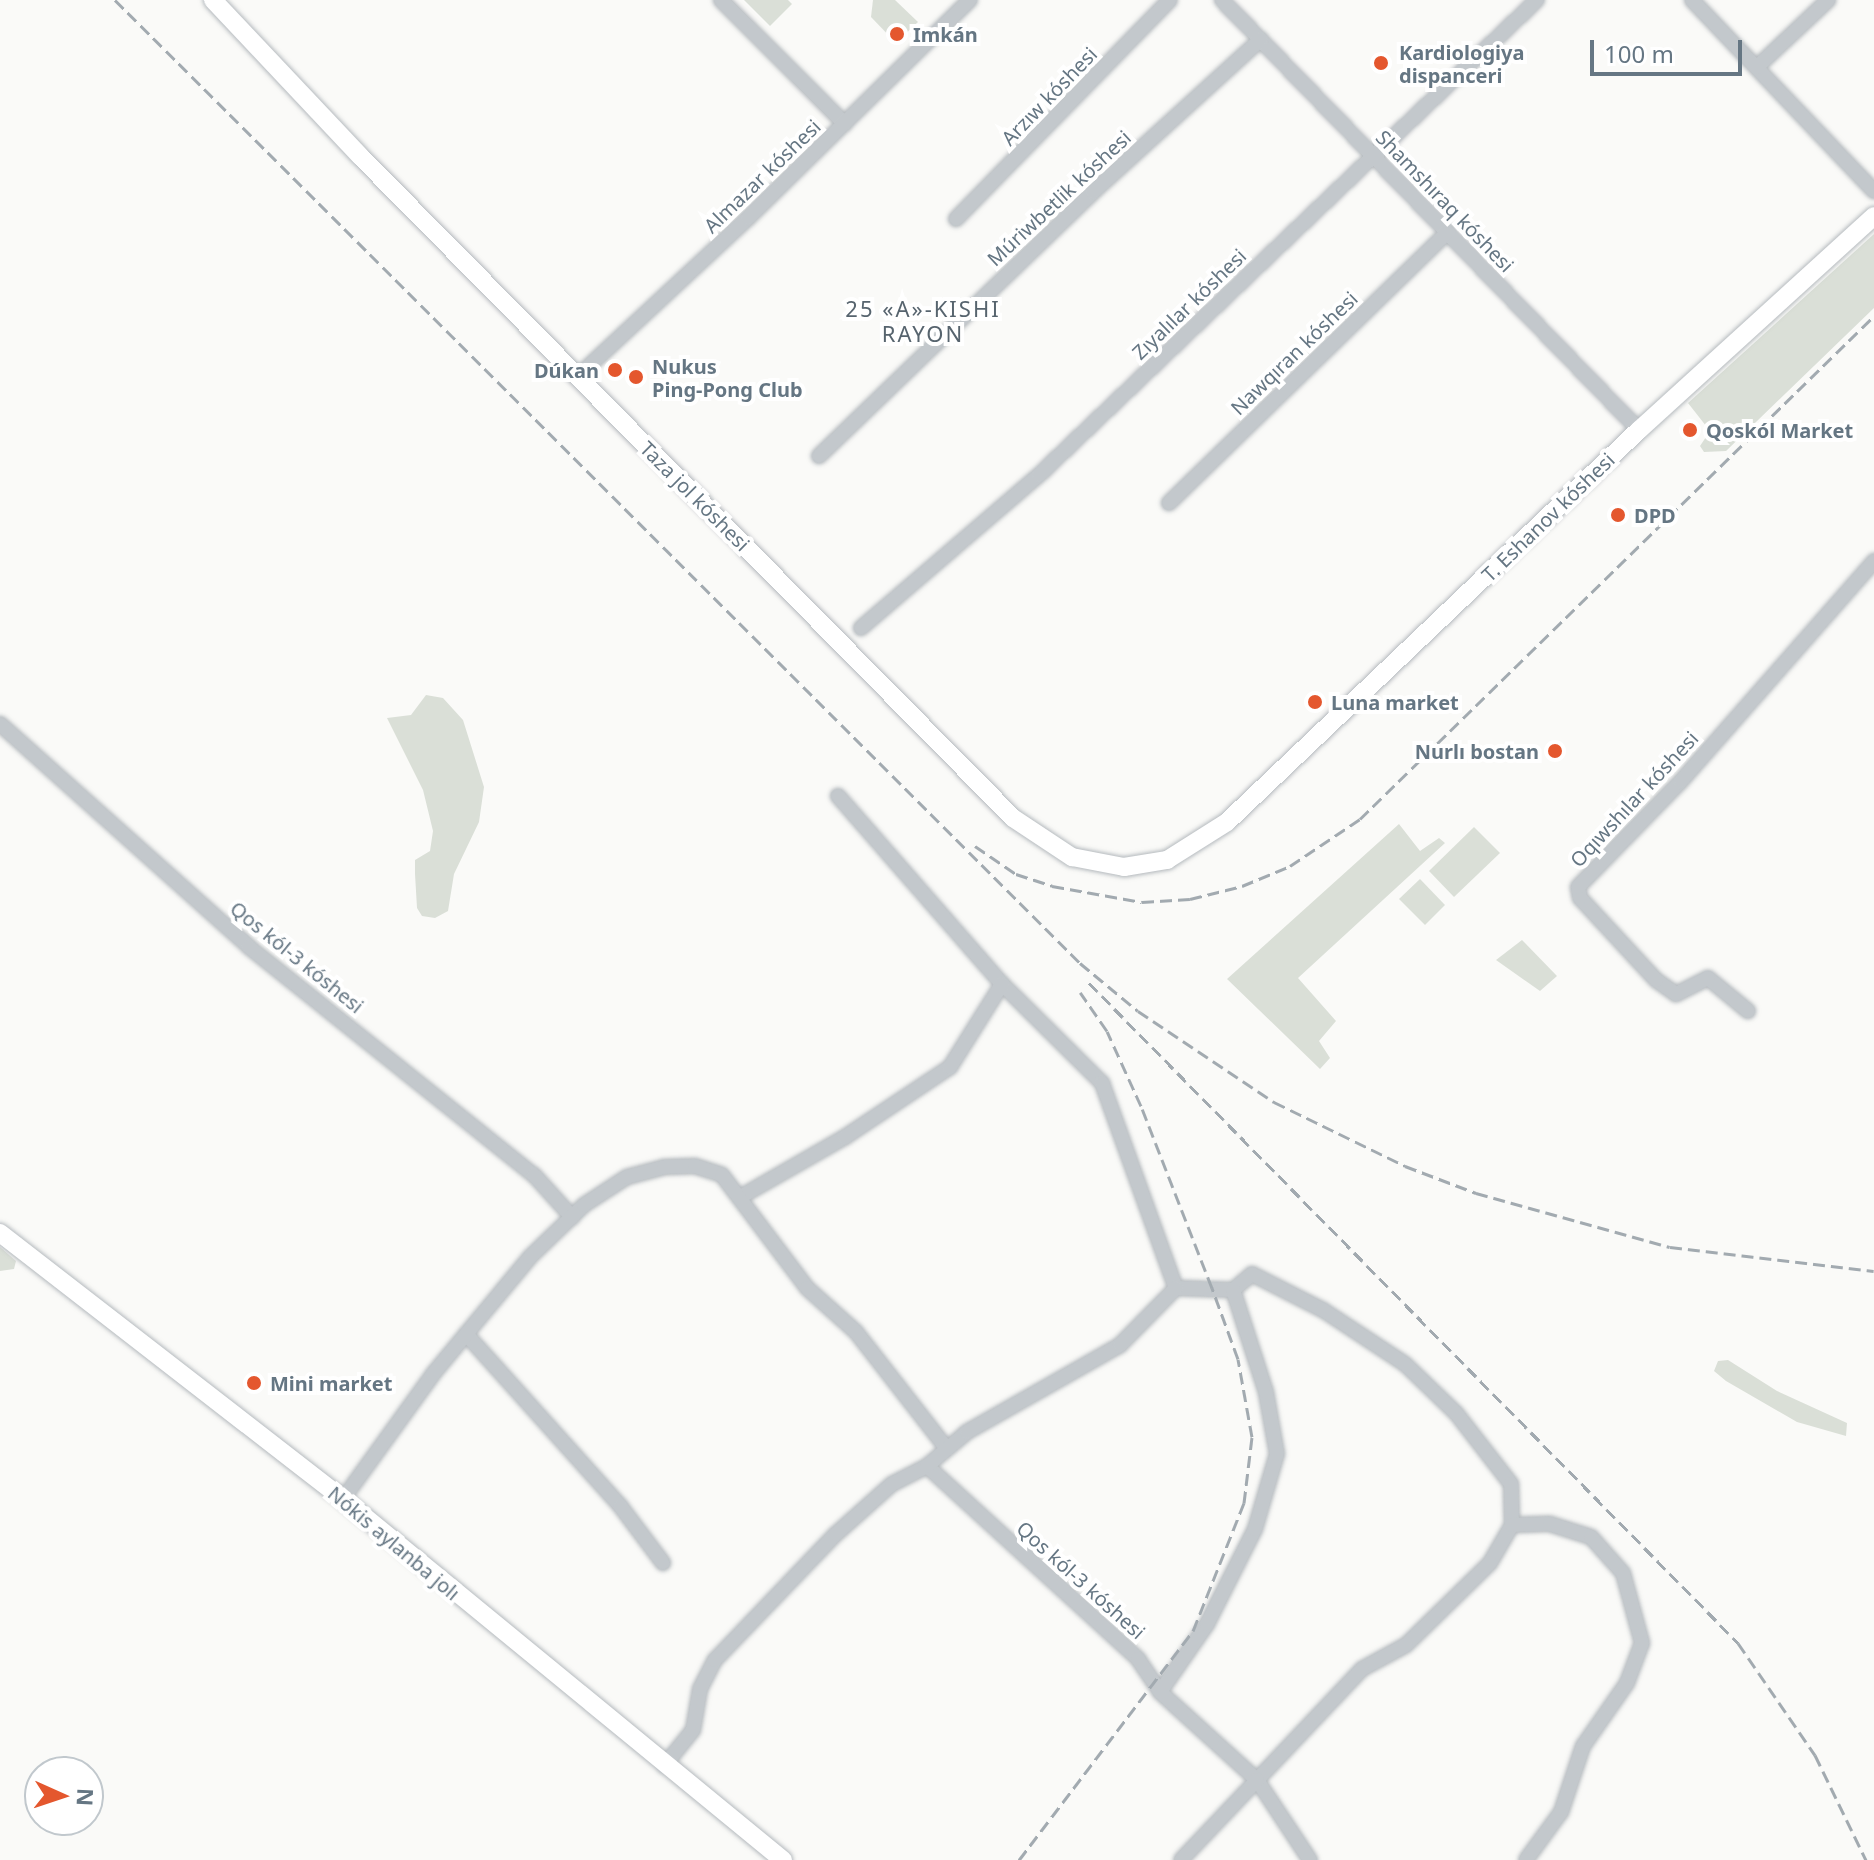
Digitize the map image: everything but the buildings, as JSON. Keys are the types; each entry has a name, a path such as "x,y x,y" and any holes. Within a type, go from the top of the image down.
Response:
{"main road":[{"name":"Taza jol kóshesi","path":"213,0 577,377 1013,818 1043,843 1072,857 1124,867 1167,860 1227,822"},
{"name":"T. Eshanov kóshesi","path":"1227,822 1639,430 1874,216"},
{"name":"Nókis aylanba jolı","path":"0,1233 343,1499 664,1766 783,1860"}],"street":[{"path":"721,0 845,124"},
{"name":"Almazar kóshesi","path":"577,377 845,124 970,0"},
{"name":"Arzıw kóshesi","path":"956,219 1170,0"},
{"name":"Shamshıraq kóshesi","path":"1222,0 1639,430"},
{"name":"Zıyalılar kóshesi","path":"861,628 1039,475 1537,0"},
{"path":"1692,0 1874,191"},
{"path":"1757,67 1828,0"},
{"name":"Múriwbetlik kóshesi","path":"819,456 1093,192 1261,39"},
{"name":"Nawqıran kóshesi","path":"1169,503 1448,232"},
{"name":"Oqıwshılar kóshesi","path":"1748,1011 1708,978 1676,994 1656,980 1580,898 1578,887 1681,781 1874,561"},
{"name":"Qos kól-3 kóshesi","path":"0,724 249,947 534,1175 572,1217"},
{"path":"838,796 874,832 1002,984 1102,1083 1176,1288"},
{"path":"742,1196 845,1137 950,1067 1002,984"},
{"path":"343,1499 466,1334 530,1257 572,1217 627,1177 664,1167 695,1166 722,1175 742,1196 807,1288 856,1332 947,1449"},
{"path":"664,1766 693,1730 700,1689 715,1660 836,1534 892,1484 927,1466 947,1449 1045,1385 1089,1367 1120,1345 1176,1288 1233,1290 1252,1274 1376,1342 1456,1413 1511,1484 1512,1525 1490,1563 1444,1611 1406,1645 1362,1669 1181,1860"},
{"path":"1160,1692 1207,1624 1255,1529 1277,1454 1266,1392 1233,1290"},
{"path":"466,1334 621,1507 663,1563"},
{"name":"Qos kól-3 kóshesi","path":"927,1466 1138,1659 1160,1692 1257,1780"},
{"path":"1512,1525 1550,1524 1591,1537 1623,1573 1642,1643 1627,1683 1583,1746 1561,1812 1526,1860"},
{"path":"1257,1780 1310,1860"}],"shaded area":[{"path":"744,0 788,0 792,4 770,26"},
{"path":"873,0 895,0 918,22 896,43 871,17"},
{"path":"1874,234 1874,308 1726,451 1704,452 1700,446 1710,431 1688,403"},
{"path":"426,695 443,698 463,720 484,787 479,822 454,874 448,911 435,918 422,916 417,908 415,874 415,860 430,851 433,831 423,790 387,718 411,715"},
{"path":"1399,824 1420,851 1439,838 1445,843 1298,978 1336,1021 1319,1041 1330,1058 1320,1069 1227,979"},
{"path":"1474,827 1500,853 1454,897 1429,871"},
{"path":"1420,879 1445,905 1425,925 1399,899"},
{"path":"1522,940 1557,976 1540,991 1496,960"},
{"path":"0,1247 16,1261 14,1269 0,1271"},
{"path":"1728,1360 1777,1391 1847,1423 1846,1436 1797,1422 1726,1381 1714,1371 1718,1361"}],"railway":[{"path":"115,0 1080,963 1138,1011 1274,1102 1405,1166 1476,1193 1670,1247 1874,1271"},
{"path":"975,846 1016,874 1052,886 1142,902 1190,899 1242,886 1290,866 1360,819 1874,316"},
{"path":"1089,983 1738,1643 1815,1755 1866,1860"},
{"path":"1019,1860 1193,1631 1244,1503 1252,1437 1238,1359 1212,1288 1141,1106 1107,1031 1080,992"}],"place":[{"name":"Imkán","path":"897,34"},
{"name":"Kardiologiya dispanceri","path":"1381,63"},
{"name":"Dúkan","path":"615,370"},
{"name":"Nukus Ping-Pong Club","path":"636,377"},
{"name":"Qoskól Market","path":"1690,430"},
{"name":"DPD","path":"1618,515"},
{"name":"Luna market","path":"1315,702"},
{"name":"Nurlı bostan","path":"1555,751"},
{"name":"Mini market","path":"254,1383"}],"district":[{"name":"25 «A»-KISHI RAYON","path":"923,320"}]}
